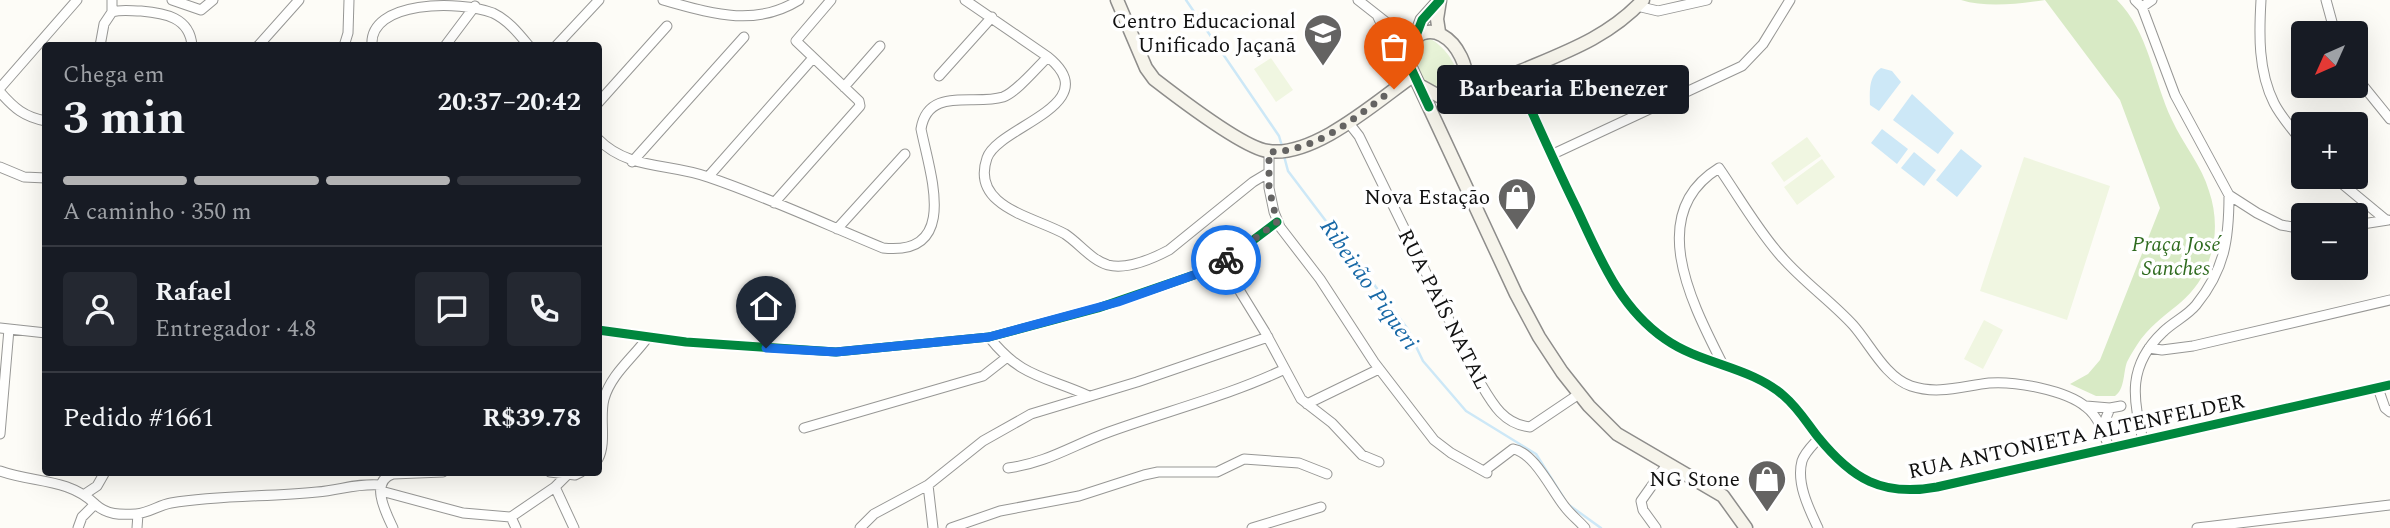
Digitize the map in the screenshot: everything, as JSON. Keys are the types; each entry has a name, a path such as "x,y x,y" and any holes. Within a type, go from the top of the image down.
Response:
{"main road":[{"path":"1117,0 1146,68 1154,79 1241,140 1271,152 1294,150 1313,143 1416,80"},
{"path":"1439,32 1437,19 1440,0 1422,20 1406,57 1529,321 1579,394 1617,433 1723,496 1746,528"},
{"path":"1416,80 1438,98 1453,99 1486,88 1589,42 1623,20 1640,3"},
{"path":"1415,37 1439,32 1447,38 1465,65 1467,77 1464,88 1444,113 1441,130"},
{"path":"1467,77 1483,80 1512,75"}],"street":[{"path":"42,120 20,113 0,90 77,0"},
{"path":"101,42 104,24 112,12 112,0"},
{"path":"173,0 201,10 213,0"},
{"path":"262,42 299,0"},
{"path":"345,42 350,0"},
{"path":"560,42 599,0"},
{"path":"663,0 718,15 737,17 772,13 799,0"},
{"path":"774,203 860,106 859,101 796,40 831,0"},
{"path":"965,0 1048,57 1059,66 1063,74 1063,90 1058,101 1039,118 992,148 984,167 985,183 994,199 1001,204 1067,236 1098,260 1118,266 1156,257 1169,250 1253,182 1268,173"},
{"path":"1358,0 1377,16 1415,37"},
{"path":"1640,3 1658,11 1707,0"},
{"path":"1551,155 1742,66 1763,44 1790,0"},
{"path":"2152,0 2138,4 2189,125 2229,195 2257,213 2291,227"},
{"path":"2261,0 2260,42 2266,80 2274,103 2291,126"},
{"path":"2326,0 2332,21"},
{"path":"372,42 377,23 394,8 410,4 448,2 475,6 502,18 525,42"},
{"path":"448,42 475,6"},
{"path":"112,12 131,10 164,13 173,17 188,31 191,42"},
{"path":"1377,16 1388,38 1406,57"},
{"path":"939,76 992,17"},
{"path":"602,99 667,26"},
{"path":"632,162 744,37"},
{"path":"844,87 880,46"},
{"path":"602,143 632,162 671,167 708,177 883,248 908,248 919,242 933,223 935,208 921,129 928,111 934,106 951,101 1001,97 1008,94 1048,57"},
{"path":"708,177 813,58"},
{"name":"RUA ANTONIETA ALTENFELDER","path":"1512,75 1613,284 1626,303 1669,342 1687,352 1746,372 1775,389 1800,412 1841,464 1878,486 1899,491 1937,488 2390,385"},
{"path":"2368,92 2390,119"},
{"name":"RUA PAÍS NATAL","path":"1348,122 1359,136 1478,379 1497,409 1510,421 1530,427 1579,394"},
{"path":"1271,152 1268,173 1277,222 1320,279 1379,369 1434,440 1451,453 1486,472 1513,449 1525,453 1566,508 1585,528"},
{"path":"837,229 905,154"},
{"path":"0,167 24,177 42,178"},
{"path":"1722,363 1689,293 1679,246 1682,220 1689,200 1697,185 1719,168 1779,254 1847,318 1898,378 1909,386 1942,391 1988,383 2022,384 2065,396 2086,406 2121,406 2136,413"},
{"path":"2349,189 2388,220"},
{"path":"2143,440 2136,413 2134,379 2149,348 2165,330 2194,308 2221,265 2226,248 2229,195"},
{"path":"2368,223 2388,220"},
{"path":"602,331 648,337 836,352 989,337 1118,302 1194,275 1222,262 1277,222"},
{"path":"1222,262 1268,337 1301,399 1332,423 1362,455 1378,462"},
{"path":"2149,348 2185,348 2390,300"},
{"path":"0,434 4,329 42,333"},
{"path":"602,406 614,376 634,357 648,337"},
{"path":"989,337 1006,358 1027,372 1089,396"},
{"path":"860,528 874,514 928,485 958,459 1001,429 1031,414 1268,337"},
{"path":"804,429 984,376 1006,358"},
{"path":"1008,468 1056,457 1095,438 1243,388 1285,369"},
{"path":"1307,404 1379,369"},
{"path":"2378,388 2385,408 2390,412"},
{"path":"2121,406 2134,391"},
{"path":"2086,406 2102,428 2109,448"},
{"path":"2102,428 2110,408"},
{"path":"1818,528 1807,504 1801,464 1819,438"},
{"path":"951,528 1000,511 1079,496 1144,475 1158,472 1217,472 1244,459 1299,463 1327,474"},
{"path":"1656,528 1643,510 1641,501 1668,463"},
{"path":"0,471 21,478 57,482 85,494 112,514 138,514 168,503 212,497 317,492 358,484 381,488 463,513 511,517 555,487 566,476"},
{"path":"85,494 97,486 103,476"},
{"path":"387,476 381,488 381,501 393,528"},
{"path":"928,485 933,528"},
{"path":"555,487 574,528"},
{"path":"78,528 82,517 95,504"},
{"path":"2197,528 2390,505"},
{"path":"1252,528 1321,507"},
{"path":"137,528 138,514"},
{"path":"511,517 516,528"}],"green space":[{"path":"1961,0 2045,0 1992,5"},
{"name":"Praça José Sanches","path":"2045,0 2117,0 2128,13 2143,41 2165,105 2206,182 2213,206 2214,239 2205,270 2190,293 2141,339 2127,362 2122,385 2115,396 2096,396 2070,384 2088,374 2100,360 2160,208 2120,100"},
{"path":"1428,38 1442,47 1457,71 1455,86 1449,92 1430,85 1417,70 1414,53"},
{"path":"1271,58 1293,90 1276,102 1254,69"},
{"path":"1807,137 1821,156 1784,182 1771,163"},
{"path":"2024,157 2110,186 2067,320 1980,291"},
{"path":"1822,159 1835,177 1797,205 1784,187"},
{"path":"1984,320 2003,330 1983,369 1964,359"}],"water":[{"path":"1881,68 1892,71 1901,82 1879,111 1870,105 1870,90 1874,76"},
{"path":"1912,94 1954,133 1938,154 1893,120"},
{"path":"1882,129 1908,149 1897,164 1871,143"},
{"path":"1961,149 1982,166 1957,197 1936,180"},
{"path":"1914,152 1936,170 1924,186 1901,168"}],"waterway":[{"name":"Ribeirão Piqueri","path":"1186,0 1279,136 1282,146"},
{"name":"Ribeirão Piqueri","path":"1284,156 1288,171 1407,328 1423,361 1466,411 1536,454 1565,500"},
{"name":"Ribeirão Piqueri","path":"1569,505 1601,528"}],"cycle path":[{"path":"1429,107 1408,62 1407,50 1422,20 1440,0"},
{"path":"1515,74 1603,263 1635,312 1679,348 1771,386 1794,406 1843,464 1870,482 1884,487 1937,487 2390,385"},
{"path":"602,331 686,342 836,352 989,337 1098,308 1194,275 1232,256 1277,222"}],"way so far":[{"path":"1226,260 1277,222 1269,188 1269,152 1294,150 1313,143 1394,89"}],"place":[{"name":"Centro Educacional Unificado Jaçanã","path":"1323,67"},
{"name":"Barbearia Ebenezer","path":"1394,89"},
{"name":"Nova Estação","path":"1517,231"},
{"name":"NG Stone","path":"1767,513"}],"route":[{"path":"766,348 836,352 1001,335 1118,302 1210,269 1226,260"}]}
